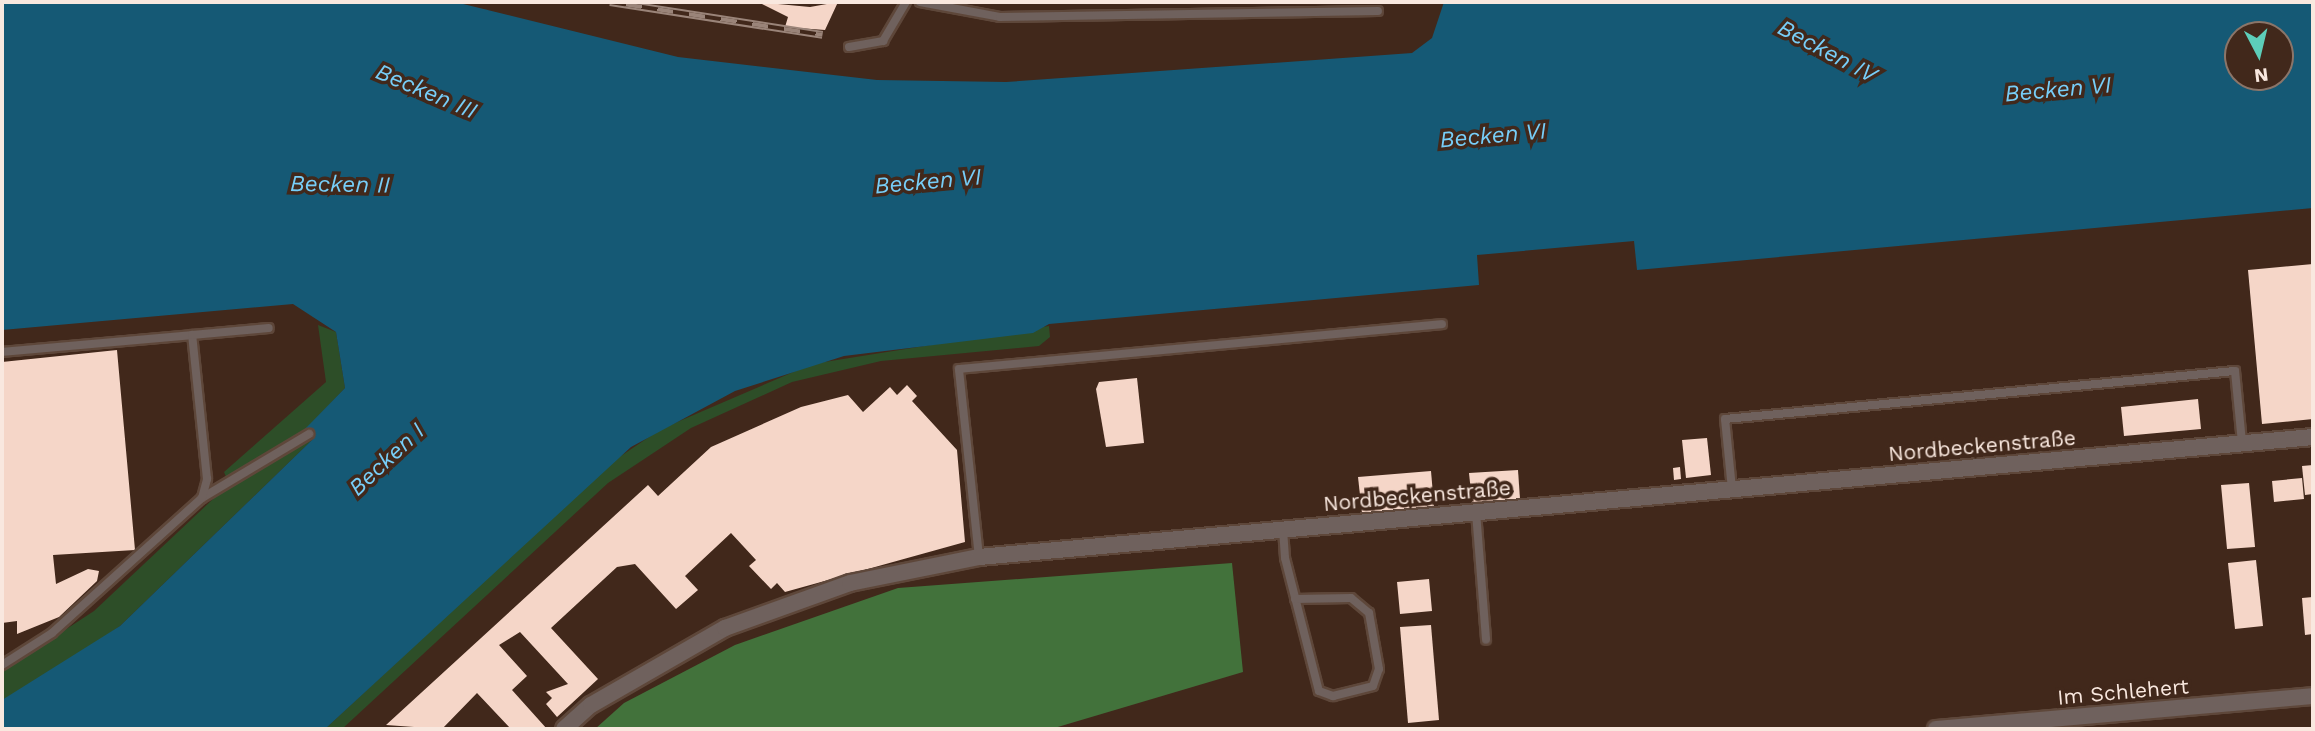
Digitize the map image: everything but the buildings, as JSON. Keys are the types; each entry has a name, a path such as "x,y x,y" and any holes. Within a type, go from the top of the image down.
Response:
{"street":[{"name":"Nordbeckenstraße","path":"564,729 591,705 724,628 850,583 979,557 1476,512 1731,484 2241,436 2313,437"},
{"name":"Im Schlehert","path":"1936,729 2313,696"}],"lane":[{"path":"849,47 883,41 906,2"},
{"path":"920,2 1000,17 1378,11"},
{"path":"979,557 959,369 1442,324"},
{"path":"2,352 269,328"},
{"path":"192,335 207,478 202,498"},
{"path":"1731,484 1725,419 2235,371 2241,436"},
{"path":"2,665 52,633 202,498 309,434"},
{"path":"1476,512 1486,640"},
{"path":"1283,529 1295,599 1319,691 1333,696 1373,686 1380,669 1369,613 1351,598 1295,599"}],"green space":[{"path":"318,325 336,332 345,388 307,428 314,438 120,626 32,687 2,700 2,671 94,611 229,484 224,472 326,382"},
{"path":"1049,326 1050,337 1039,346 881,361 792,382 691,428 608,483 342,729 325,729 609,464 661,429 812,364"},
{"path":"1232,563 1243,672 1051,729 595,729 624,703 735,645 898,588"}],"water":[{"path":"2,2 455,2 678,57 877,80 1006,82 1412,53 1432,38 1444,2 2313,2 2313,208 1637,270 1634,241 1477,255 1479,285 1049,324 1033,333 844,356 735,391 631,447 325,729 2,729 2,700 120,626 314,438 306,428 345,388 336,332 293,304 2,330"}],"railway":[{"path":"610,2 822,35"}],"water label":[{"name":"Becken IV","path":"1827,52"},
{"name":"Becken VI","path":"2058,90"},
{"name":"Becken III","path":"426,92"},
{"name":"Becken VI","path":"1493,136"},
{"name":"Becken VI","path":"928,182"},
{"name":"Becken II","path":"340,185"},
{"name":"Becken I","path":"387,460"}]}
